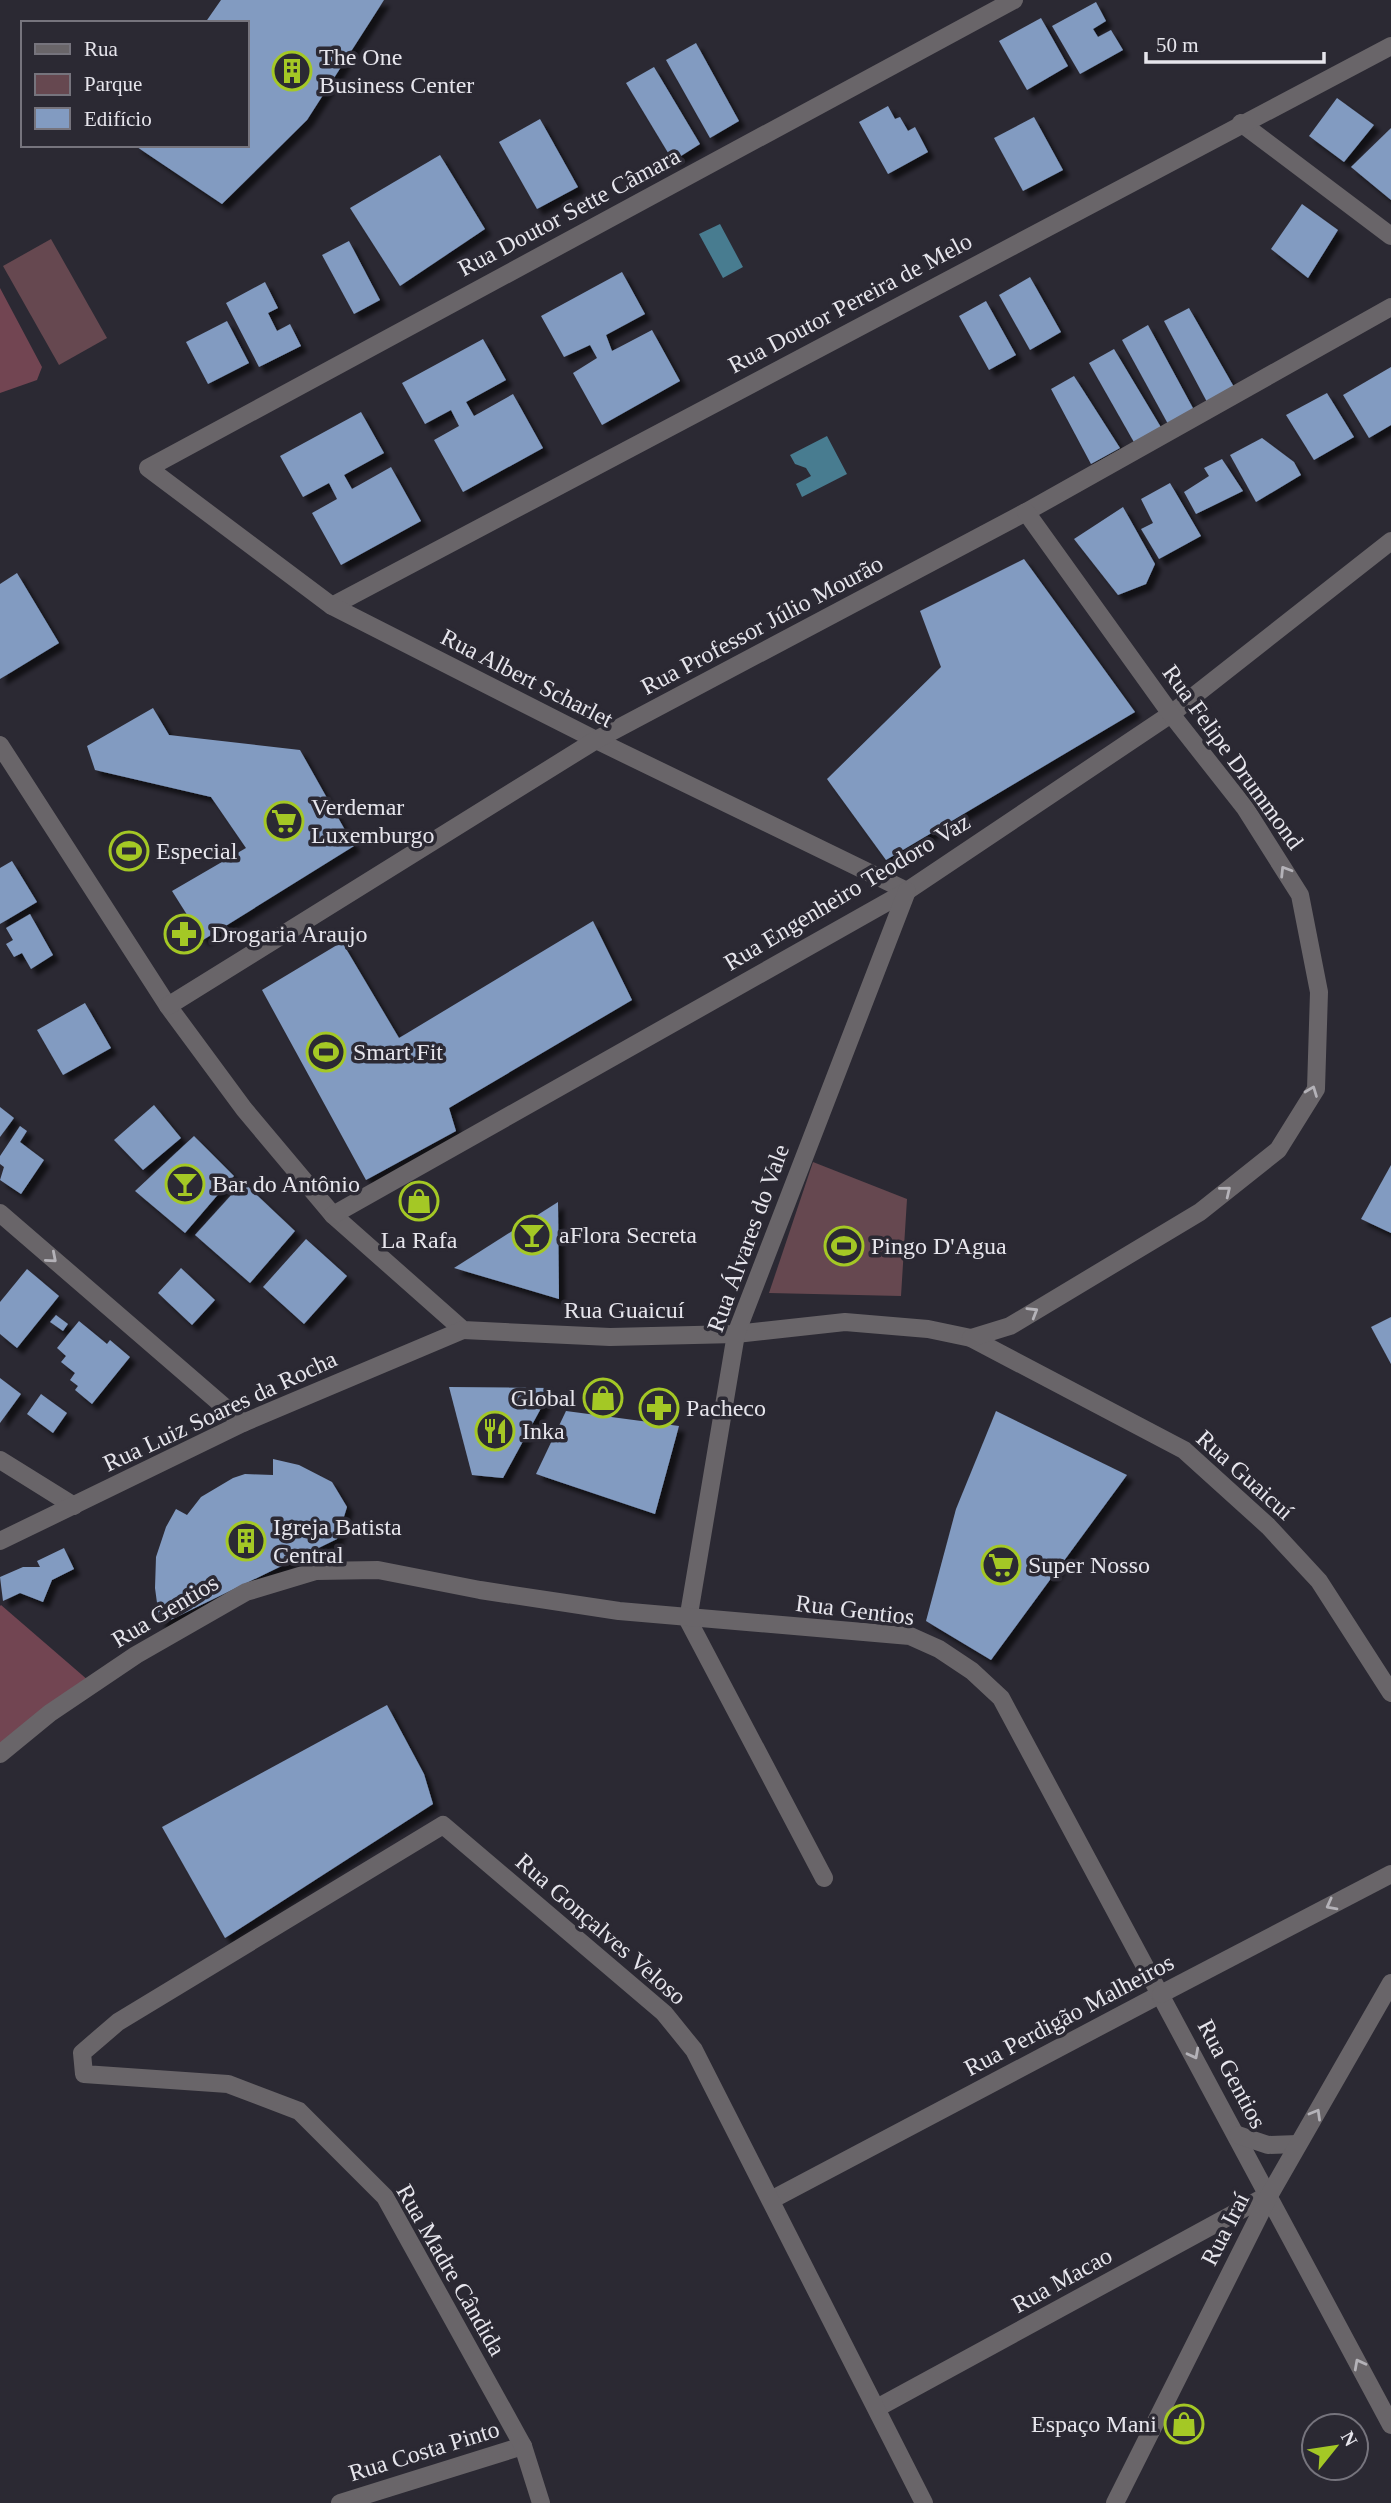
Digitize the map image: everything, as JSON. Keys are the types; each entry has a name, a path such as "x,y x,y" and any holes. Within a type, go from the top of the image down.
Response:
{"street":[{"name":"Rua Doutor Sette Câmara","path":"148,468 1014,0"},
{"name":"Rua Doutor Pereira de Melo","path":"332,606 1391,46"},
{"path":"1241,123 1391,236"},
{"name":"Rua Professor Júlio Mourão","path":"168,1006 596,740 1026,512 1391,307"},
{"name":"Rua Albert Scharlet","path":"148,468 332,606 596,740 907,891"},
{"name":"Rua Felipe Drummond","path":"971,1338 1010,1326 1200,1212 1278,1150 1315,1089 1319,992 1300,895 1245,808 1171,714 1026,512"},
{"name":"Rua Engenheiro Teodoro Vaz","path":"333,1215 907,891 1171,714 1391,541"},
{"path":"0,745 168,1006 244,1109 333,1215 463,1330"},
{"name":"Rua Álvares do Vale","path":"688,1620 736,1334 907,891"},
{"path":"0,1213 243,1423"},
{"name":"Rua Guaicuí","path":"463,1330 610,1337 736,1334 845,1322 928,1329 971,1338 1184,1450 1268,1525 1319,1581 1391,1693"},
{"name":"Rua Luiz Soares da Rocha","path":"0,1541 243,1423 463,1330"},
{"path":"0,1460 75,1506"},
{"name":"Rua Gentios","path":"0,1754 50,1713 180,1629 246,1592 316,1571 378,1570 480,1590 688,1620 910,1636 972,1671 1001,1698 1270,2194 1391,2425"},
{"path":"688,1620 824,1878"},
{"name":"Rua Gonçalves Veloso","path":"82,2053 118,2022 443,1825 664,2013 694,2050 924,2503"},
{"name":"Rua Perdigão Malheiros","path":"771,2200 1391,1874"},
{"name":"Rua Iraí","path":"1115,2503 1270,2194 1391,1983"},
{"name":"Rua Madre Cândida","path":"82,2053 84,2074 229,2084 299,2111 385,2197 523,2446 541,2503"},
{"path":"1238,2135 1268,2145 1298,2144"},
{"name":"Rua Macao","path":"877,2408 1270,2194"},
{"name":"Rua Costa Pinto","path":"340,2503 523,2446"}],"green space":[{"path":"51,239 107,338 59,365 3,266"},
{"name":"Pingo D'Agua","path":"813,1162 907,1199 901,1296 769,1293"}],"shaded area":[{"path":"0,288 42,367 37,380 0,393"},
{"path":"0,1606 89,1681 0,1752"}],"water":[{"path":"720,224 743,267 723,278 699,234"},
{"path":"827,436 847,474 802,497 796,484 811,476 806,468 795,464 790,455"}],"building":[{"name":"The One Business Center","path":"221,0 384,0 307,120 222,204 137,147 248,147 248,21 206,21"},
{"path":"1096,2 1106,21 1093,29 1098,37 1111,30 1123,50 1080,74 1052,26"},
{"path":"1041,18 1068,66 1027,90 999,41"},
{"path":"696,43 739,121 710,138 666,60"},
{"path":"654,67 700,144 673,161 626,83"},
{"path":"1337,98 1374,125 1344,162 1309,136"},
{"path":"888,106 895,119 900,117 908,131 915,127 928,152 888,174 859,122"},
{"path":"1034,117 1063,170 1023,191 994,138"},
{"path":"540,119 578,187 537,209 499,142"},
{"path":"1391,128 1391,200 1351,167"},
{"path":"440,155 485,229 400,286 350,208"},
{"path":"1302,204 1338,230 1308,278 1271,249"},
{"path":"349,241 380,300 354,314 322,255"},
{"path":"622,272 645,314 606,335 612,351 652,330 680,381 602,425 573,373 597,358 590,345 564,357 541,316"},
{"path":"1030,277 1061,332 1030,350 999,295"},
{"path":"265,282 278,308 268,313 277,331 290,324 301,346 259,367 226,303"},
{"path":"986,301 1016,355 989,370 959,316"},
{"path":"1189,308 1234,387 1207,402 1164,321"},
{"path":"227,321 249,363 208,384 186,342"},
{"path":"1148,325 1194,410 1168,424 1122,340"},
{"path":"483,339 506,380 466,402 474,416 513,394 543,448 463,492 434,440 459,426 451,410 425,424 402,383"},
{"path":"1114,349 1162,429 1135,444 1089,363"},
{"path":"1391,367 1391,425 1369,438 1343,395"},
{"path":"1074,376 1120,448 1091,464 1051,389"},
{"path":"1327,393 1354,437 1314,460 1286,415"},
{"path":"361,412 384,453 344,475 352,489 391,467 421,521 341,565 312,513 337,499 329,483 303,497 280,456"},
{"path":"1262,438 1294,462 1301,475 1256,502 1230,455"},
{"path":"1222,459 1243,491 1196,514 1184,492 1209,476 1204,468"},
{"path":"1170,483 1201,536 1159,559 1141,529 1153,523 1141,499"},
{"path":"1123,507 1155,564 1146,584 1118,595 1074,539"},
{"path":"1024,559 1135,712 886,860 827,779 941,667 920,611"},
{"path":"17,573 59,643 0,679 0,584"},
{"name":"Verdemar Luxemburgo","path":"153,708 169,735 300,750 354,846 203,940 172,891 246,848 211,797 95,770 87,746"},
{"path":"12,861 37,902 0,924 0,868"},
{"path":"30,914 53,955 31,969 22,953 14,957 6,944 13,940 6,928"},
{"path":"593,921 632,1000 449,1108 456,1131 366,1180 262,990 342,942 399,1038"},
{"path":"85,1003 111,1048 63,1075 37,1030"},
{"path":"154,1105 181,1138 143,1170 114,1140"},
{"path":"0,1107 14,1118 0,1137"},
{"path":"20,1126 27,1131 20,1142 44,1160 21,1194 0,1180 4,1167 0,1164 0,1156"},
{"name":"Bar do Antônio","path":"194,1136 234,1176 185,1233 135,1191"},
{"path":"1391,1165 1391,1233 1361,1219"},
{"path":"243,1182 295,1231 250,1283 195,1235"},
{"name":"aFlora Secreta","path":"558,1202 559,1299 454,1268"},
{"path":"306,1239 347,1276 304,1324 263,1287"},
{"path":"181,1268 215,1300 192,1325 158,1293"},
{"path":"27,1269 59,1296 17,1348 0,1334 0,1302"},
{"path":"56,1315 68,1324 63,1331 50,1322"},
{"path":"1391,1317 1391,1364 1371,1327"},
{"path":"79,1321 107,1344 110,1340 130,1357 92,1404 75,1390 78,1386 70,1380 75,1373 61,1362 66,1356 57,1348"},
{"path":"0,1378 21,1394 0,1423"},
{"name":"Inka","path":"449,1387 552,1388 503,1478 472,1475"},
{"path":"41,1394 67,1413 53,1433 27,1414"},
{"path":"566,1411 679,1426 655,1514 536,1474"},
{"name":"Super Nosso","path":"996,1411 1127,1475 991,1660 926,1621 956,1509"},
{"name":"Igreja Batista Central","path":"273,1459 299,1465 332,1482 347,1507 337,1539 160,1625 155,1588 156,1557 166,1527 176,1509 187,1515 201,1497 233,1478 245,1474 273,1475"},
{"path":"64,1548 74,1569 52,1580 43,1602 20,1593 3,1601 0,1577 23,1567 40,1567 37,1561"},
{"path":"387,1705 424,1774 433,1804 225,1938 162,1827"}],"place":[{"name":"The One Business Center","path":"292,71"},
{"name":"Verdemar Luxemburgo","path":"284,821"},
{"name":"Especial","path":"129,851"},
{"name":"Drogaria Araujo","path":"184,934"},
{"name":"Smart Fit","path":"326,1052"},
{"name":"Bar do Antônio","path":"185,1184"},
{"name":"La Rafa","path":"419,1201"},
{"name":"aFlora Secreta","path":"532,1235"},
{"name":"Pingo D'Agua","path":"844,1246"},
{"name":"Global","path":"603,1398"},
{"name":"Pacheco","path":"659,1408"},
{"name":"Inka","path":"495,1431"},
{"name":"Igreja Batista Central","path":"246,1541"},
{"name":"Super Nosso","path":"1001,1565"},
{"name":"Espaço Mani","path":"1184,2424"}]}
